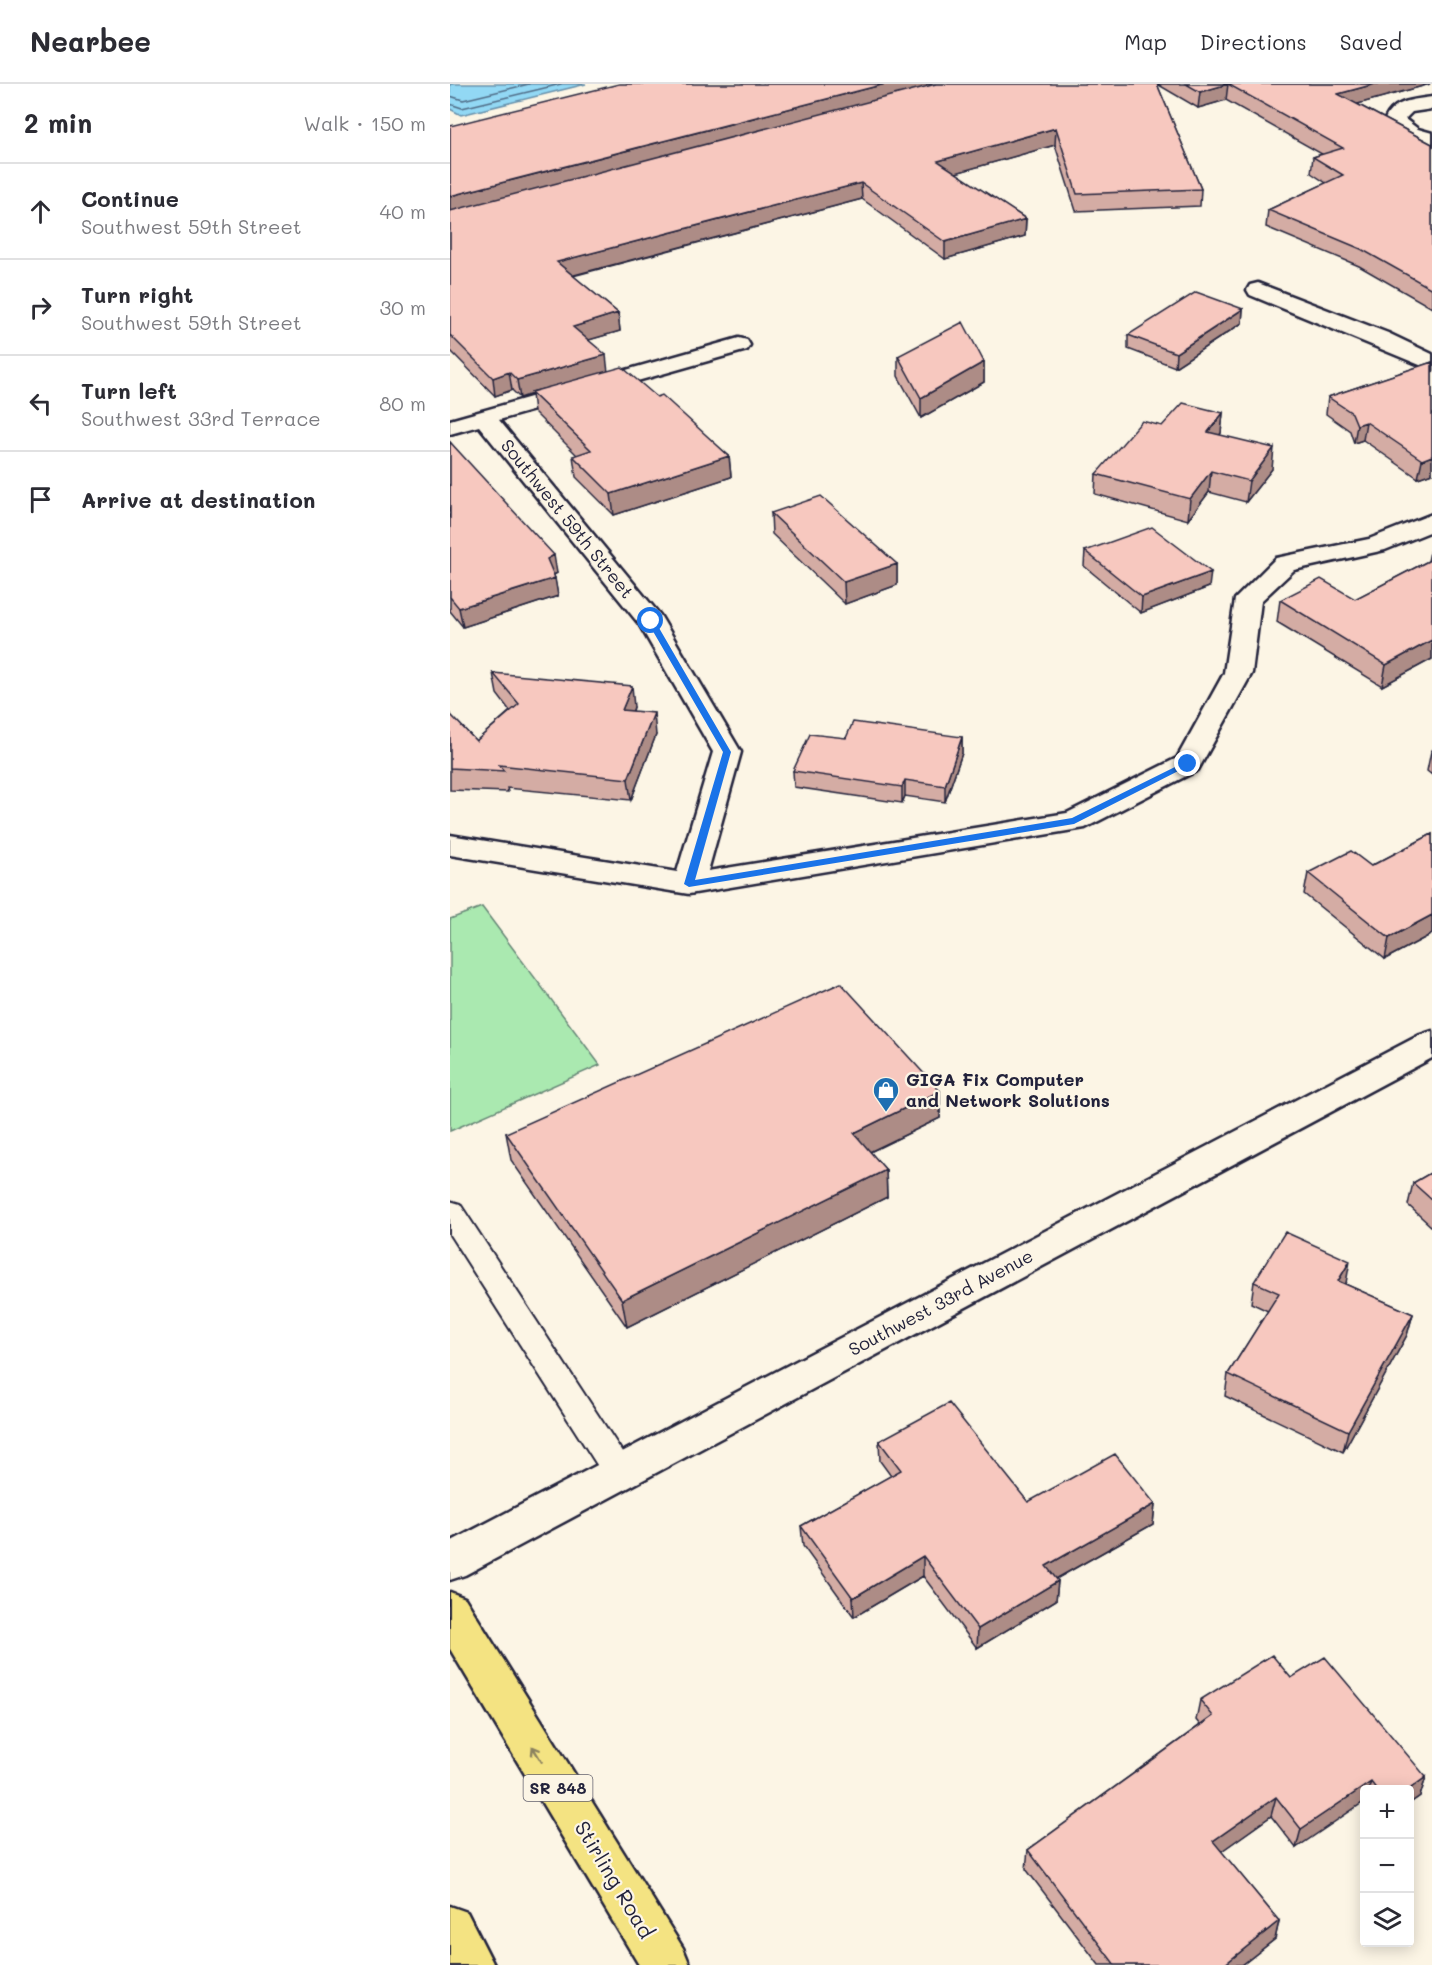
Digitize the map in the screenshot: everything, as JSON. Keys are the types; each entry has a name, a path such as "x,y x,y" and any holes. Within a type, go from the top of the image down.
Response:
{"main road":[{"name":"Stirling Road","path":"450,1611 666,1965"},
{"path":"450,1929 470,1965"}],"street":[{"path":"1432,103 1407,106 1398,112 1395,119 1400,127 1411,134 1432,139"},
{"path":"1258,290 1380,338 1432,363"},
{"path":"450,427 739,345"},
{"name":"Southwest 59th Street","path":"483,416 651,621 727,752 689,884"},
{"path":"450,845 689,884 1074,821 1188,764 1238,673 1248,598 1285,564 1376,544 1432,522"},
{"name":"Southwest 33rd Avenue","path":"450,1562 1432,1043"}],"lane":[{"path":"450,1212 620,1473"}],"green space":[{"path":"482,907 600,1065 450,1131 450,919"}],"water":[{"path":"450,84 586,84 461,115 450,109"}],"building":[{"path":"619,84 885,84 450,196 450,126"},
{"path":"936,84 1157,84 1201,189 1077,194 1056,128 938,161 1026,219 945,242 861,183 557,262 618,313 573,327 606,355 517,380 509,372 493,378 450,335 450,211"},
{"path":"1186,84 1228,84 1200,92"},
{"path":"1228,84 1375,84 1338,94 1432,144 1432,289 1361,249 1268,210 1343,175 1313,157 1343,148"},
{"path":"1196,292 1243,309 1176,353 1128,335"},
{"path":"963,322 984,362 921,398 898,356"},
{"path":"1432,362 1432,456 1422,460 1366,422 1357,425 1352,413 1328,397"},
{"path":"622,367 657,397 662,395 729,456 611,494 573,456 591,450 531,392"},
{"path":"1183,403 1223,413 1208,432 1274,448 1249,481 1211,471 1190,499 1096,474 1142,421 1162,426"},
{"path":"450,442 554,555 547,559 555,578 459,608 450,597"},
{"path":"821,496 897,564 844,582 771,513"},
{"path":"1152,527 1211,572 1142,597 1085,551"},
{"path":"1432,559 1432,640 1386,665 1280,600 1321,579 1355,599"},
{"path":"493,673 632,686 622,710 654,713 628,779 499,765 504,771 450,768 450,714 476,741 519,704"},
{"path":"853,722 962,737 945,786 905,780 902,787 793,771 810,734 846,738"},
{"path":"1432,834 1432,915 1389,938 1308,873 1351,851 1371,866"},
{"path":"841,983 940,1091 854,1133 886,1170 622,1300 506,1133"},
{"path":"1432,1172 1432,1200 1413,1183"},
{"path":"1285,1232 1350,1261 1338,1281 1413,1314 1348,1431 1228,1374 1279,1293 1254,1282"},
{"path":"949,1403 1028,1502 1115,1454 1155,1504 1046,1566 1058,1581 978,1629 923,1556 853,1598 801,1526 901,1470 879,1441"},
{"path":"1272,1655 1291,1678 1325,1657 1426,1777 1414,1786 1373,1785 1371,1782 1360,1785 1360,1789 1301,1829 1276,1797 1213,1841 1279,1921 1224,1965 1115,1965 1028,1850 1213,1716 1200,1700"}],"place":[{"name":"GIGA Fix Computer and Network Solutions","path":"886,1113"}],"route":[{"path":"651,621 727,752 689,884 829,863 1074,821 1188,764"}]}
